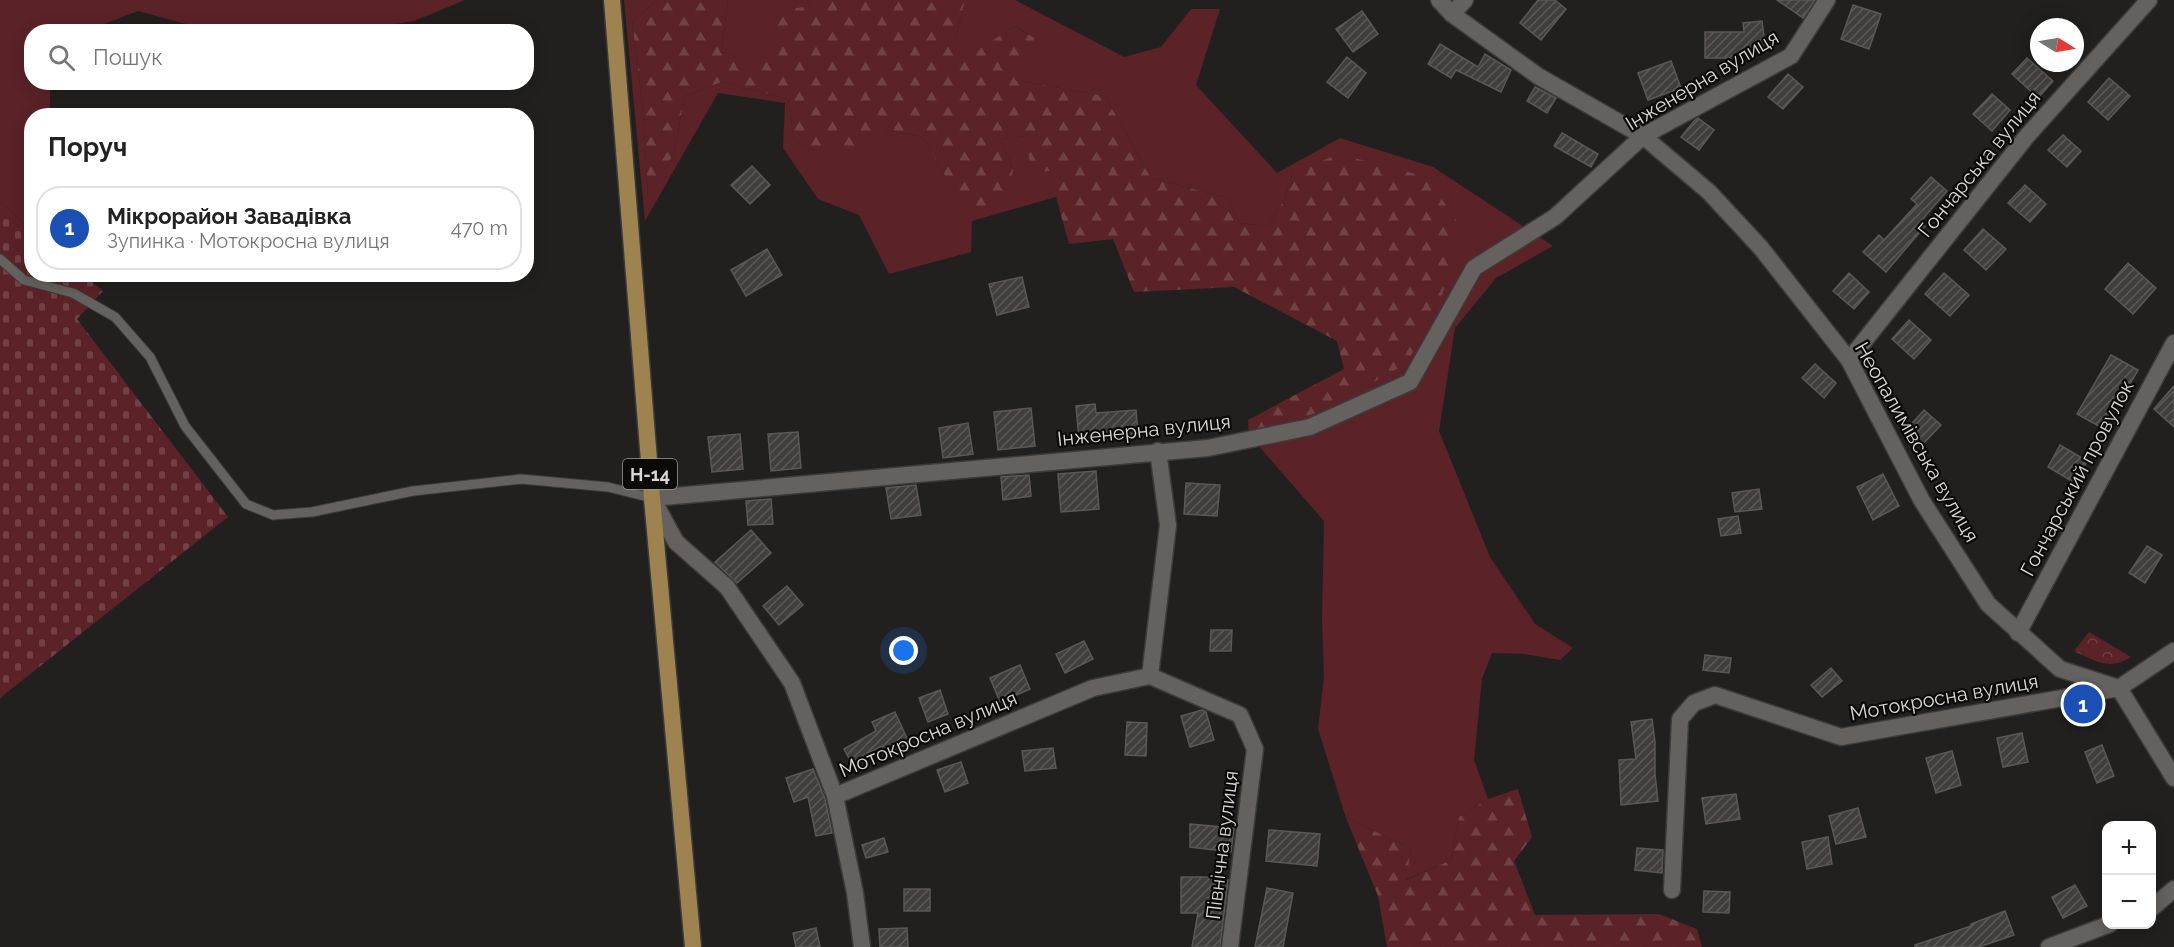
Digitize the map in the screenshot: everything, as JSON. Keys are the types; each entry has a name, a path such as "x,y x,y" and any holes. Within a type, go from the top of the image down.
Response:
{"main road":[{"name":"Н-14","path":"612,0 652,498 693,947"}],"street":[{"name":"Неопалимівська вулиця","path":"1439,0 1452,14 1538,76 1643,136 1709,192 1761,249 1849,360 1928,510 1988,604 2060,669 2119,688"},
{"path":"1452,14 1465,0"},
{"name":"Інженерна вулиця","path":"652,498 1208,448 1310,427 1410,381 1474,268 1555,217 1643,136 1791,56 1827,0"},
{"name":"Гончарська вулиця","path":"1849,360 2027,136 2149,0"},
{"name":"Гончарський провулок","path":"2018,633 2174,343"},
{"path":"1150,676 1167,525 1158,451"},
{"path":"652,498 676,542 727,587 792,683 835,796"},
{"name":"Мотокросна вулиця","path":"1672,890 1680,719 1694,703 1715,695 1841,737 2119,688 2174,651"},
{"name":"Північна вулиця","path":"1150,676 1240,715 1255,748 1230,947"},
{"name":"Мотокросна вулиця","path":"862,947 855,893 835,796 1093,688 1150,676"},
{"path":"2119,688 2174,778"},
{"path":"2156,904 2174,889"},
{"path":"2049,947 2102,927"}],"lane":[{"path":"0,259 24,280"},
{"path":"32,282 73,293 115,317 150,357 185,426 246,504 273,515 312,512 413,492 521,479 608,487 652,498"}],"green space":[{"path":"0,0 465,0 414,21 396,24 186,24 138,11 104,24 24,24 24,90 50,90 50,108 24,108 24,223 0,202"},
{"path":"624,0 658,0 632,21 643,110 648,198 674,153 685,96 722,82 788,99 794,140 815,151 842,149 885,130 923,137 945,176 1013,170 1001,139 1026,136 1065,169 1056,197 972,221 971,252 889,274 859,215 818,199 783,148 785,103 718,93 645,221"},
{"path":"658,0 728,0 721,52 781,65 768,13 809,6 807,0 965,0 955,41 977,51 1014,26 1035,38 1015,80 1105,96 1151,178 1228,198 1239,223 1268,226 1285,198 1293,172 1339,154 1427,177 1460,226 1442,296 1407,363 1325,410 1249,435 1248,420 1344,369 1337,341 1234,287 1134,292 1113,239 1069,244 1056,197 1064,169 1032,173 1025,136 1001,139 1013,170 1009,198 974,212 945,176 923,137 886,130 873,150 815,151 794,140 788,99 722,82 685,96 674,153 648,199 643,110 632,21"},
{"path":"728,0 807,0 809,6 782,66 721,52"},
{"path":"965,0 1015,0 1124,57 1161,47 1191,9 1220,9 1196,85 1277,173 1340,138 1433,167 1553,246 1496,278 1455,328 1439,431 1490,557 1535,624 1573,648 1560,660 1524,654 1492,653 1482,679 1474,760 1488,799 1459,817 1451,860 1405,880 1411,848 1346,818 1318,729 1324,676 1322,620 1324,521 1249,435 1407,363 1293,172 1285,198 1268,226 1239,223 1228,198 1151,178 1105,96 1014,80 1034,37 1014,26 977,52 955,41"},
{"path":"0,202 24,223 24,282 92,282 103,291 77,319 228,517 0,698"},
{"path":"2089,632 2131,657 2109,664 2074,651"},
{"path":"1518,789 1532,837 1514,861 1535,915 1659,914 1697,929 1702,947 1387,947 1378,896 1346,818 1411,848 1406,880 1451,860 1459,817 1488,799"}],"building":[{"path":"1538,0 1555,0 1566,9 1541,40 1520,23"},
{"path":"1777,0 1815,0 1803,18"},
{"path":"1853,5 1881,14 1869,49 1841,39"},
{"path":"1362,11 1378,34 1353,52 1336,29"},
{"path":"1762,21 1766,52 1731,56 1731,58 1705,58 1705,32 1744,32 1743,23"},
{"path":"1440,44 1478,67 1485,54 1511,70 1501,92 1456,70 1451,78 1428,64"},
{"path":"1347,57 1366,73 1348,98 1327,82"},
{"path":"2027,58 2030,61 2030,72 2043,72 2053,81 2038,98 2012,74"},
{"path":"1671,61 1681,88 1648,100 1638,73"},
{"path":"1788,74 1803,87 1783,109 1768,97"},
{"path":"2109,78 2130,96 2108,120 2088,102"},
{"path":"1535,87 1556,98 1547,113 1527,101"},
{"path":"1992,94 2010,110 1992,131 1973,114"},
{"path":"1698,118 1714,130 1699,150 1681,137"},
{"path":"1562,133 1598,154 1591,167 1554,146"},
{"path":"2063,135 2081,151 2067,167 2048,150"},
{"path":"752,166 770,185 750,204 731,185"},
{"path":"1931,177 1947,191 1920,222 1925,226 1886,272 1863,252 1879,235 1884,240 1917,204 1911,199"},
{"path":"2025,185 2046,204 2030,222 2008,203"},
{"path":"1983,229 2006,249 1986,270 1964,250"},
{"path":"767,249 782,275 746,296 731,270"},
{"path":"2128,263 2156,288 2133,314 2105,289"},
{"path":"1849,273 1869,292 1854,309 1833,291"},
{"path":"1944,273 1969,295 1950,316 1925,294"},
{"path":"1022,277 1029,307 997,315 989,284"},
{"path":"1909,320 1931,340 1914,359 1892,339"},
{"path":"2111,355 2138,370 2104,429 2077,414"},
{"path":"1815,364 1836,383 1824,398 1802,378"},
{"path":"2174,386 2174,427 2154,409"},
{"path":"1095,404 1096,413 1136,410 1138,434 1079,439 1076,406"},
{"path":"1031,408 1035,446 998,450 994,412"},
{"path":"1924,410 1941,425 1922,445 1906,430"},
{"path":"968,423 973,454 943,458 939,428"},
{"path":"798,432 801,468 771,471 768,434"},
{"path":"740,434 743,469 712,472 708,437"},
{"path":"2060,445 2087,461 2075,483 2048,467"},
{"path":"1096,471 1099,509 1061,512 1058,474"},
{"path":"1883,474 1899,506 1873,520 1857,487"},
{"path":"1029,475 1031,496 1003,500 1001,477"},
{"path":"1186,483 1220,485 1217,516 1184,514"},
{"path":"916,485 921,515 891,519 886,488"},
{"path":"1759,489 1762,509 1735,512 1732,493"},
{"path":"771,499 773,524 748,525 746,501"},
{"path":"1738,516 1741,533 1721,536 1718,519"},
{"path":"751,530 771,553 737,583 715,562"},
{"path":"2147,546 2162,555 2145,583 2129,573"},
{"path":"787,586 803,605 779,625 763,606"},
{"path":"1211,630 1232,630 1231,651 1210,651"},
{"path":"1084,641 1093,659 1065,673 1056,654"},
{"path":"1705,655 1731,658 1729,673 1703,670"},
{"path":"1020,665 1030,689 1000,702 990,678"},
{"path":"1831,668 1842,681 1822,697 1811,685"},
{"path":"940,690 948,714 928,722 919,698"},
{"path":"1202,710 1206,712 1214,740 1190,747 1181,716"},
{"path":"895,712 909,743 885,754 882,746 851,762 844,749 876,731 872,722"},
{"path":"1652,719 1658,801 1621,805 1619,760 1636,759 1631,722"},
{"path":"1127,722 1147,723 1146,756 1125,755"},
{"path":"2022,733 2028,762 2003,767 1997,738"},
{"path":"2102,745 2114,776 2097,783 2085,752"},
{"path":"1053,748 1056,768 1025,771 1022,751"},
{"path":"1952,751 1961,785 1936,793 1926,758"},
{"path":"961,762 968,783 945,792 937,770"},
{"path":"813,769 825,799 832,833 816,836 808,797 794,802 786,778"},
{"path":"1736,794 1740,819 1706,824 1702,798"},
{"path":"1858,808 1866,837 1836,844 1829,816"},
{"path":"1190,824 1234,828 1231,852 1190,847"},
{"path":"1269,830 1320,834 1317,866 1266,861"},
{"path":"1828,837 1832,864 1807,869 1802,842"},
{"path":"884,838 888,852 866,858 862,845"},
{"path":"1637,848 1663,850 1662,873 1635,870"},
{"path":"1181,877 1228,880 1220,947 1192,947 1198,913 1181,913"},
{"path":"2075,885 2087,906 2063,918 2052,897"},
{"path":"1267,888 1293,893 1283,947 1255,947"},
{"path":"904,889 930,889 930,911 904,911"},
{"path":"1704,891 1730,892 1729,913 1703,912"},
{"path":"2005,911 2014,935 1979,947 1915,947 1915,945 1971,926 1971,924"},
{"path":"816,928 820,947 796,947 793,933"},
{"path":"907,928 908,947 880,947 879,929"}],"place":[{"name":"Мікрорайон Завадівка","path":"2083,704"}]}
